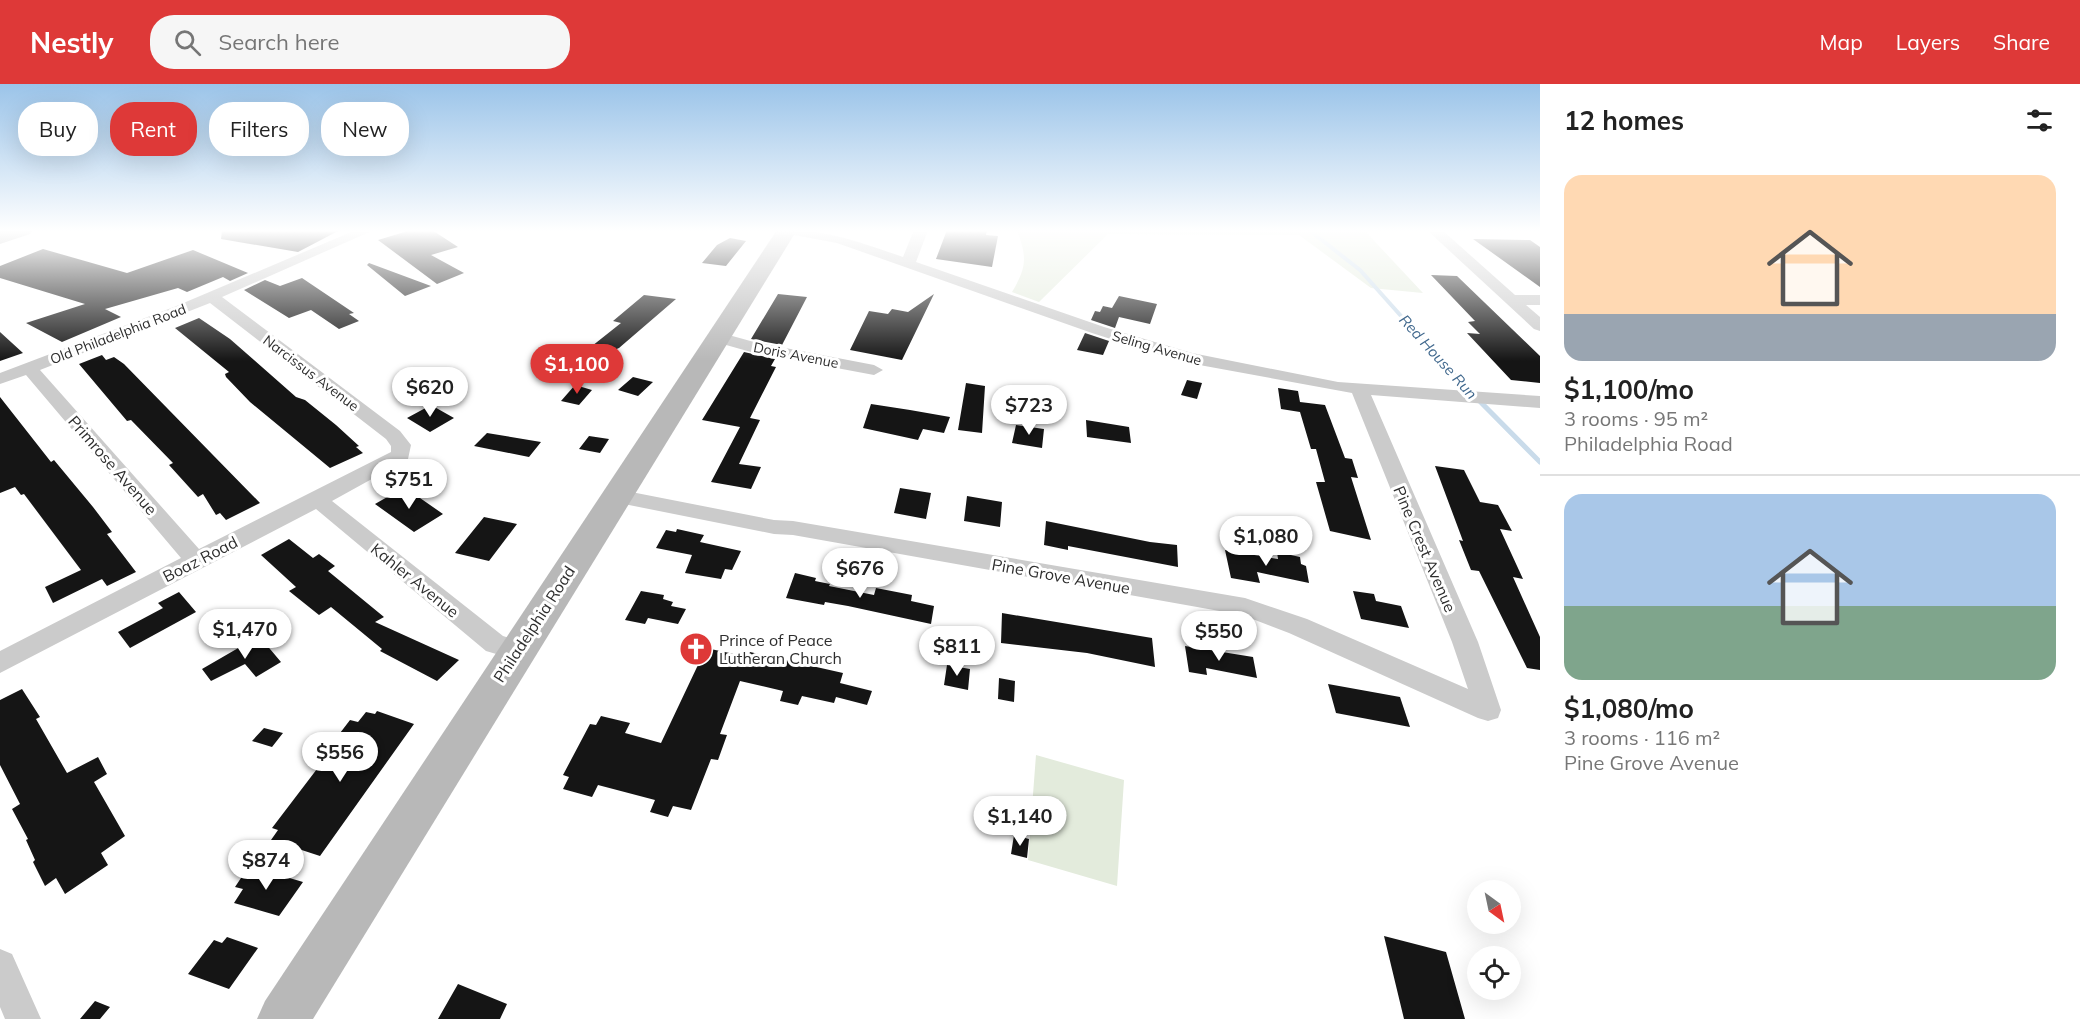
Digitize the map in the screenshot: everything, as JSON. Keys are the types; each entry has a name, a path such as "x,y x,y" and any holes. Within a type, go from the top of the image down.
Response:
{"main road":[{"name":"Philadelphia Road","path":"283,1019 759,274"}],"street":[{"name":"Old Philadelphia Road","path":"0,379 212,297 266,274"},
{"name":"Seling Avenue","path":"939,274 1174,355 1272,376 1359,389 1540,402"},
{"path":"1482,274 1540,326"},
{"name":"Narcissus Avenue","path":"212,297 393,435 401,445 401,455"},
{"path":"1511,300 1540,300"},
{"name":"Doris Avenue","path":"718,337 751,347 874,370"},
{"name":"Primrose Avenue","path":"29,368 196,561"},
{"name":"Pine Crest Avenue","path":"1359,389 1466,642 1488,710"},
{"name":"Boaz Road","path":"0,663 401,455"},
{"name":"Pine Grove Avenue","path":"616,496 774,527 793,528 1086,581 1229,603 1298,626 1488,710"},
{"name":"Kahler Avenue","path":"318,500 495,644 517,650"},
{"path":"0,966 23,1019"}],"green space":[{"path":"1022,274 1068,274 1039,302 1012,292"},
{"path":"1351,274 1405,274 1423,293 1371,288"},
{"path":"1036,755 1124,780 1117,886 1028,860"}],"building":[{"path":"0,274 247,274 230,281 223,277 187,292 178,288 105,309 121,317 62,342 26,323 85,304 0,278"},
{"path":"378,274 398,274 431,286 405,296"},
{"path":"423,274 462,274 437,284"},
{"path":"1521,274 1540,274 1540,287"},
{"path":"1431,275 1457,276 1540,356 1540,383 1511,380 1467,333 1480,334 1468,322 1475,321"},
{"path":"302,278 354,313 349,314 359,321 339,329 311,310 289,318 244,290 265,280 280,286"},
{"path":"778,294 807,297 782,345 751,339"},
{"path":"934,294 902,360 850,350 869,311 888,314 892,309 908,312"},
{"path":"644,295 676,299 619,348 612,351 592,346 621,323 613,321"},
{"path":"1119,296 1157,304 1150,324 1119,317 1115,328 1091,320 1095,311 1100,312 1103,306 1112,308"},
{"path":"199,318 230,339 296,397 305,400 336,425 359,446 356,447 363,453 330,468 250,402 226,377 225,374 229,372 175,328"},
{"path":"0,332 23,353 0,361"},
{"path":"1085,333 1109,341 1103,355 1077,350"},
{"path":"744,352 775,359 771,366 776,367 750,418 760,420 739,464 761,467 751,489 711,482 740,427 702,420"},
{"path":"102,355 106,360 114,357 124,364 260,503 226,520 220,513 216,515 203,494 198,497 169,465 173,463 131,420 127,421 79,364"},
{"path":"633,377 653,382 638,396 618,390"},
{"path":"1187,380 1202,383 1197,399 1181,395"},
{"path":"966,383 985,386 982,433 958,430"},
{"path":"575,385 592,390 579,405 561,401"},
{"path":"1278,388 1298,391 1300,402 1325,405 1345,458 1352,459 1358,478 1351,477 1371,540 1330,531 1316,482 1325,482 1316,449 1311,449 1300,412 1281,409"},
{"path":"0,397 51,462 54,460 93,507 112,532 107,534 136,572 107,586 102,579 53,603 45,587 81,570 24,494 21,495 15,487 0,493"},
{"path":"871,404 950,417 944,433 923,429 918,440 863,428"},
{"path":"431,405 454,418 430,432 407,418"},
{"path":"1086,420 1129,427 1131,443 1087,437"},
{"path":"1016,425 1044,429 1042,448 1012,443"},
{"path":"487,433 541,442 529,457 474,446"},
{"path":"589,436 609,439 600,453 579,449"},
{"path":"1435,466 1464,470 1480,502 1498,505 1512,531 1500,529 1523,579 1513,577 1540,637 1540,670 1527,668 1479,571 1471,570 1459,540 1463,541"},
{"path":"403,488 443,514 414,532 375,504"},
{"path":"900,488 931,493 926,519 894,513"},
{"path":"967,496 1002,502 1000,527 964,521"},
{"path":"484,517 517,524 489,561 455,553"},
{"path":"1046,521 1150,542 1177,545 1178,567 1068,546 1068,550 1044,545"},
{"path":"677,529 704,535 700,542 741,551 732,570 725,569 721,579 685,573 692,555 656,548 666,530 676,532"},
{"path":"289,539 313,558 319,554 335,566 328,571 384,617 375,622 459,660 437,681 380,651 382,649 331,607 319,615 289,591 296,587 261,555"},
{"path":"1225,550 1278,559 1277,552 1300,557 1301,564 1306,566 1309,583 1257,572 1260,583 1231,578"},
{"path":"795,573 816,578 815,581 830,584 829,586 874,595 876,588 912,595 911,601 934,606 931,624 848,606 825,602 824,605 786,598"},
{"path":"641,591 664,595 663,599 673,602 671,606 686,609 678,624 648,618 645,624 625,620"},
{"path":"1353,591 1374,594 1376,601 1401,606 1409,628 1361,619"},
{"path":"179,592 196,612 130,648 118,632 163,608 158,603"},
{"path":"1002,613 1152,638 1155,667 1087,653 1001,643"},
{"path":"259,636 281,662 256,677 245,664 211,681 202,669"},
{"path":"1185,646 1253,657 1257,678 1206,668 1207,675 1189,672"},
{"path":"706,648 748,657 750,652 843,673 840,683 872,691 867,705 836,697 834,703 802,696 798,705 780,701 783,691 740,681 720,734 727,735 718,760 711,759 691,810 673,806 668,817 650,812 655,800 598,785 592,797 563,789 569,777 563,775 590,724 596,725 601,716 630,723 625,733 661,743"},
{"path":"947,665 970,669 968,690 944,685"},
{"path":"999,678 1015,681 1014,702 998,699"},
{"path":"1328,684 1400,697 1410,727 1336,713"},
{"path":"22,689 40,717 36,719 67,773 98,757 107,774 94,782 125,836 101,853 108,865 65,894 56,878 45,886 33,862 35,860 26,840 28,839 12,809 20,804 0,765 0,700"},
{"path":"377,711 414,724 320,856 271,840 278,830 272,828 320,765 325,766 345,739 337,737 350,720 358,722 366,712 375,714"},
{"path":"264,728 283,733 272,747 252,741"},
{"path":"1014,835 1029,839 1027,858 1011,854"},
{"path":"249,866 303,882 279,916 234,903 243,889 235,887"},
{"path":"1384,936 1446,952 1465,1019 1404,1019"},
{"path":"227,937 258,948 229,989 188,974 214,940 222,943"},
{"path":"458,984 507,1004 500,1019 438,1019"},
{"path":"95,1001 110,1007 100,1019 80,1019"}],"waterway":[{"name":"Red House Run","path":"1363,274 1443,363"},
{"name":"Red House Run","path":"1441,362 1540,462"}],"place":[{"name":"Prince of Peace Lutheran Church","path":"696,649"}]}
